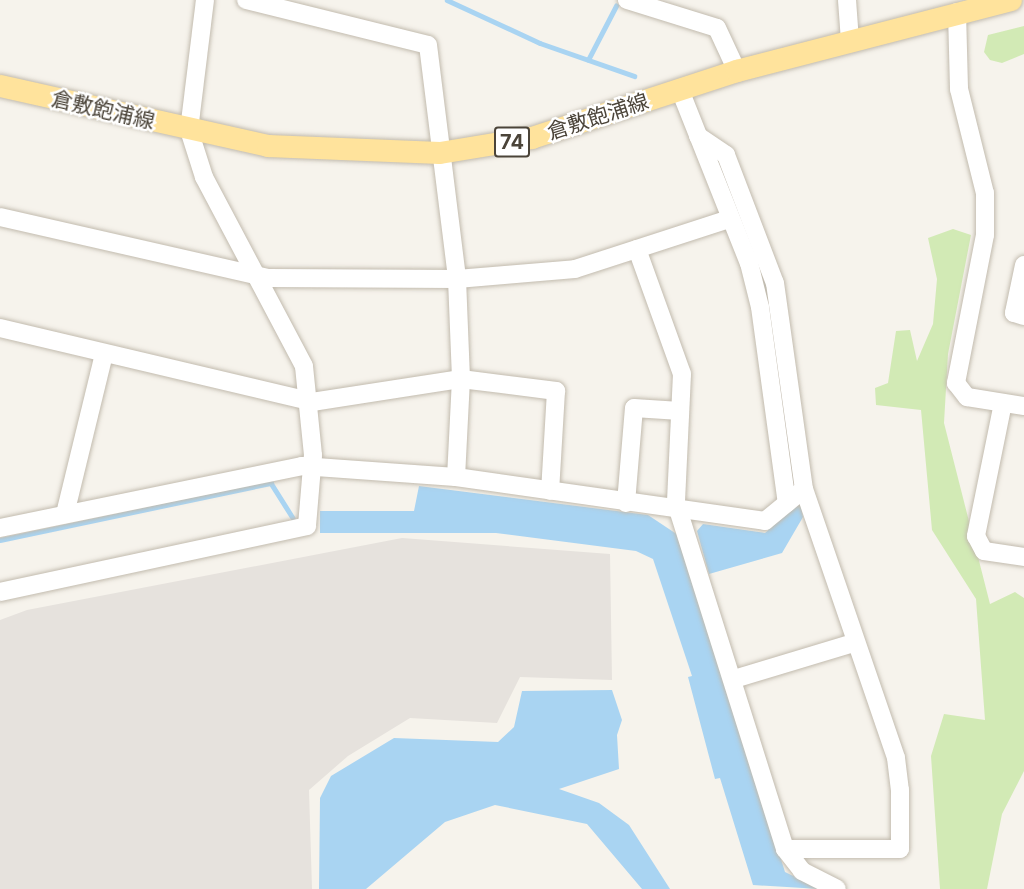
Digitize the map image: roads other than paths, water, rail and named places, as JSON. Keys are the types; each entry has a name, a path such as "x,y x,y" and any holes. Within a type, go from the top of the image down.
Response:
{"main road":[{"name":"倉敷飽浦線","path":"0,86 189,130 324,153 440,153 532,138 736,71 957,12 1011,0"}],"street":[{"path":"0,592 309,519 313,466 312,402 304,366 254,276 204,177 189,130 205,0"},
{"path":"246,0 428,45 457,279 461,379 456,477"},
{"path":"627,0 717,28 736,71"},
{"path":"847,0 850,41"},
{"path":"957,12 959,88 985,193 985,235 957,383 967,397 1024,406"},
{"path":"680,90 760,307 795,496 896,758 900,849 785,849"},
{"path":"698,136 726,155 775,283 795,496"},
{"path":"0,217 254,276 457,279 575,269 729,219"},
{"path":"637,249 682,374 679,512 734,679 785,849 802,871 837,889"},
{"path":"1024,265 1014,314 1024,316"},
{"path":"0,328 312,402 461,379 556,391 550,491"},
{"path":"65,514 104,354"},
{"path":"1004,403 976,536 984,551 1024,557"},
{"path":"626,503 634,408 680,411"},
{"path":"0,528 313,466 456,477 679,512 765,521 795,496"},
{"path":"734,679 853,643"}],"water":[{"path":"419,486 648,515 678,535 785,872 820,889 753,885 720,778 715,779 688,677 692,676 653,559 636,551 496,533 320,533 320,511 414,511"},
{"path":"796,505 801,505 803,517 782,553 709,574 697,531 703,524 765,533"},
{"path":"612,690 622,720 617,735 619,769 559,789 599,803 629,825 670,889 642,889 587,824 495,805 445,822 366,889 319,889 320,798 331,776 394,738 498,742 514,727 522,691"}],"waterway":[{"path":"447,0 540,43 634,76"},
{"path":"588,60 616,6"},
{"path":"760,271 769,307"},
{"path":"776,354 779,381"},
{"path":"787,440 795,491"},
{"path":"0,540 271,483 293,518"}]}
